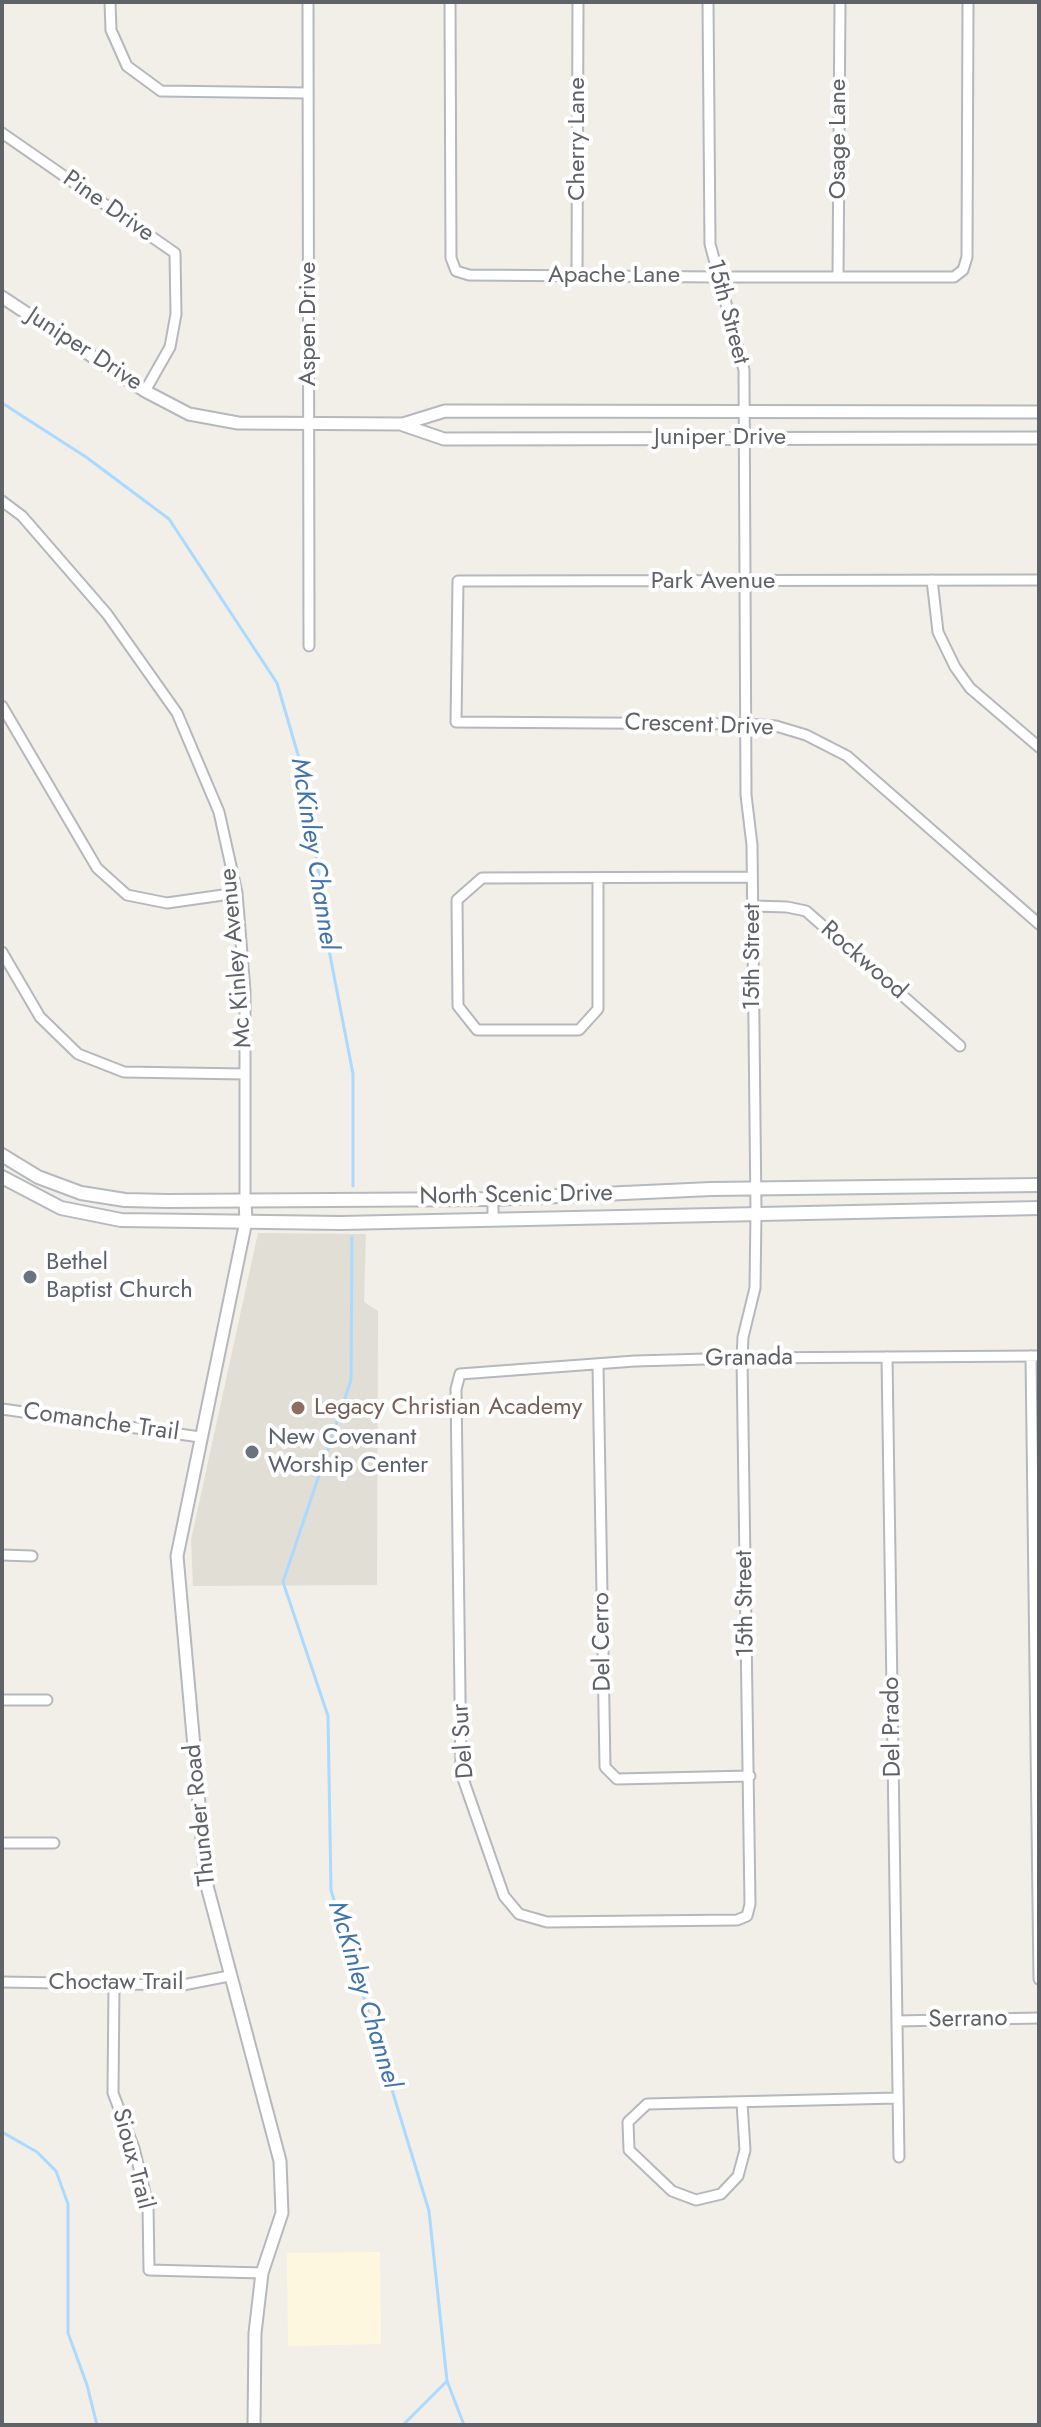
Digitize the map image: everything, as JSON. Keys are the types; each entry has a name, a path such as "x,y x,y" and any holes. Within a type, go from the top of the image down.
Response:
{"main road":[{"name":"North Scenic Drive","path":"2,1155 38,1177 81,1193 125,1200 493,1199 755,1189 1039,1185"},
{"name":"North Scenic Drive","path":"2,1177 61,1208 121,1220 341,1223 493,1217 1039,1208"}],"street":[{"path":"110,2 111,30 127,66 161,91 308,93"},
{"name":"Aspen Drive","path":"308,2 309,646"},
{"name":"Apache Lane","path":"450,2 451,258 456,271 469,275 717,277 954,277 963,270 967,257 968,2"},
{"name":"Cherry Lane","path":"577,276 578,2"},
{"name":"15th Street","path":"708,2 707,205 717,277 744,370 746,795 753,906 756,1212 755,1288 743,1337 742,1358 750,1776 750,1904 747,1916"},
{"name":"Osage Lane","path":"838,277 840,2"},
{"name":"Pine Drive","path":"2,133 175,253 176,314 170,347 145,391"},
{"name":"Juniper Drive","path":"2,297 145,391 189,414 238,423 310,426 403,424 445,411 744,414 1039,412"},
{"name":"Juniper Drive","path":"403,424 444,439 1039,438"},
{"name":"Mc Kinley Avenue","path":"2,501 22,516 107,614 177,713 219,812 237,893 245,991 245,1201"},
{"path":"932,580 938,632 955,667 970,688 1039,747"},
{"name":"Park Avenue","path":"456,652 458,581 744,583 1039,580"},
{"name":"Crescent Drive","path":"456,652 456,722 745,724 776,726 806,735 847,756 1039,924"},
{"path":"2,706 97,868 127,895 167,903 237,893"},
{"path":"598,878 598,1009 579,1030 477,1030 458,1006 457,900 482,878 752,877"},
{"name":"Rockwood","path":"753,906 806,911 960,1046"},
{"path":"2,952 40,1017 78,1054 124,1072 245,1074"},
{"path":"493,1199 493,1217"},
{"name":"Thunder Road","path":"245,1201 246,1221 177,1556 206,1882 280,2161 282,2213 262,2273 255,2333 254,2425"},
{"path":"1035,1356 1039,1979"},
{"name":"Granada","path":"460,1374 635,1361 1035,1356"},
{"name":"Del Prado","path":"887,1357 899,2157"},
{"name":"Del Cerro","path":"598,1366 605,1767 617,1779 750,1776"},
{"name":"Del Sur","path":"460,1374 456,1389 461,1773 504,1896 519,1914 547,1922 737,1920 747,1916"},
{"name":"Comanche Trail","path":"2,1409 200,1437"},
{"path":"2,1555 32,1556"},
{"path":"2,1700 47,1700"},
{"path":"2,1843 54,1843"},
{"name":"Choctaw Trail","path":"2,1982 183,1985 229,1976"},
{"name":"Sioux Trail","path":"114,1984 113,2093 134,2148 148,2205 149,2270 262,2273"},
{"name":"Serrano","path":"897,2021 1039,2018"},
{"path":"742,2103 745,2150 738,2176 721,2194 696,2200 672,2191 629,2150 628,2122 647,2104 897,2098"}],"shaded area":[{"name":"Legacy Christian Academy","path":"258,1233 366,1234 364,1302 378,1311 377,1585 193,1586 191,1540"},
{"path":"380,2252 381,2344 288,2346 287,2253"}],"waterway":[{"name":"McKinley Channel","path":"2,403 86,457 169,519 277,683 306,782 329,950 353,1074 353,1186"},
{"name":"McKinley Channel","path":"352,1237 351,1380 283,1582 328,1716 331,1890 429,2211 447,2381 464,2425"},
{"path":"2,2132 37,2152 56,2171 68,2204 68,2333 87,2385 97,2425"},
{"path":"403,2425 447,2381"}],"place":[{"name":"Bethel Baptist Church","path":"30,1277"},
{"name":"Legacy Christian Academy","path":"298,1408"},
{"name":"New Covenant Worship Center","path":"252,1452"}]}
